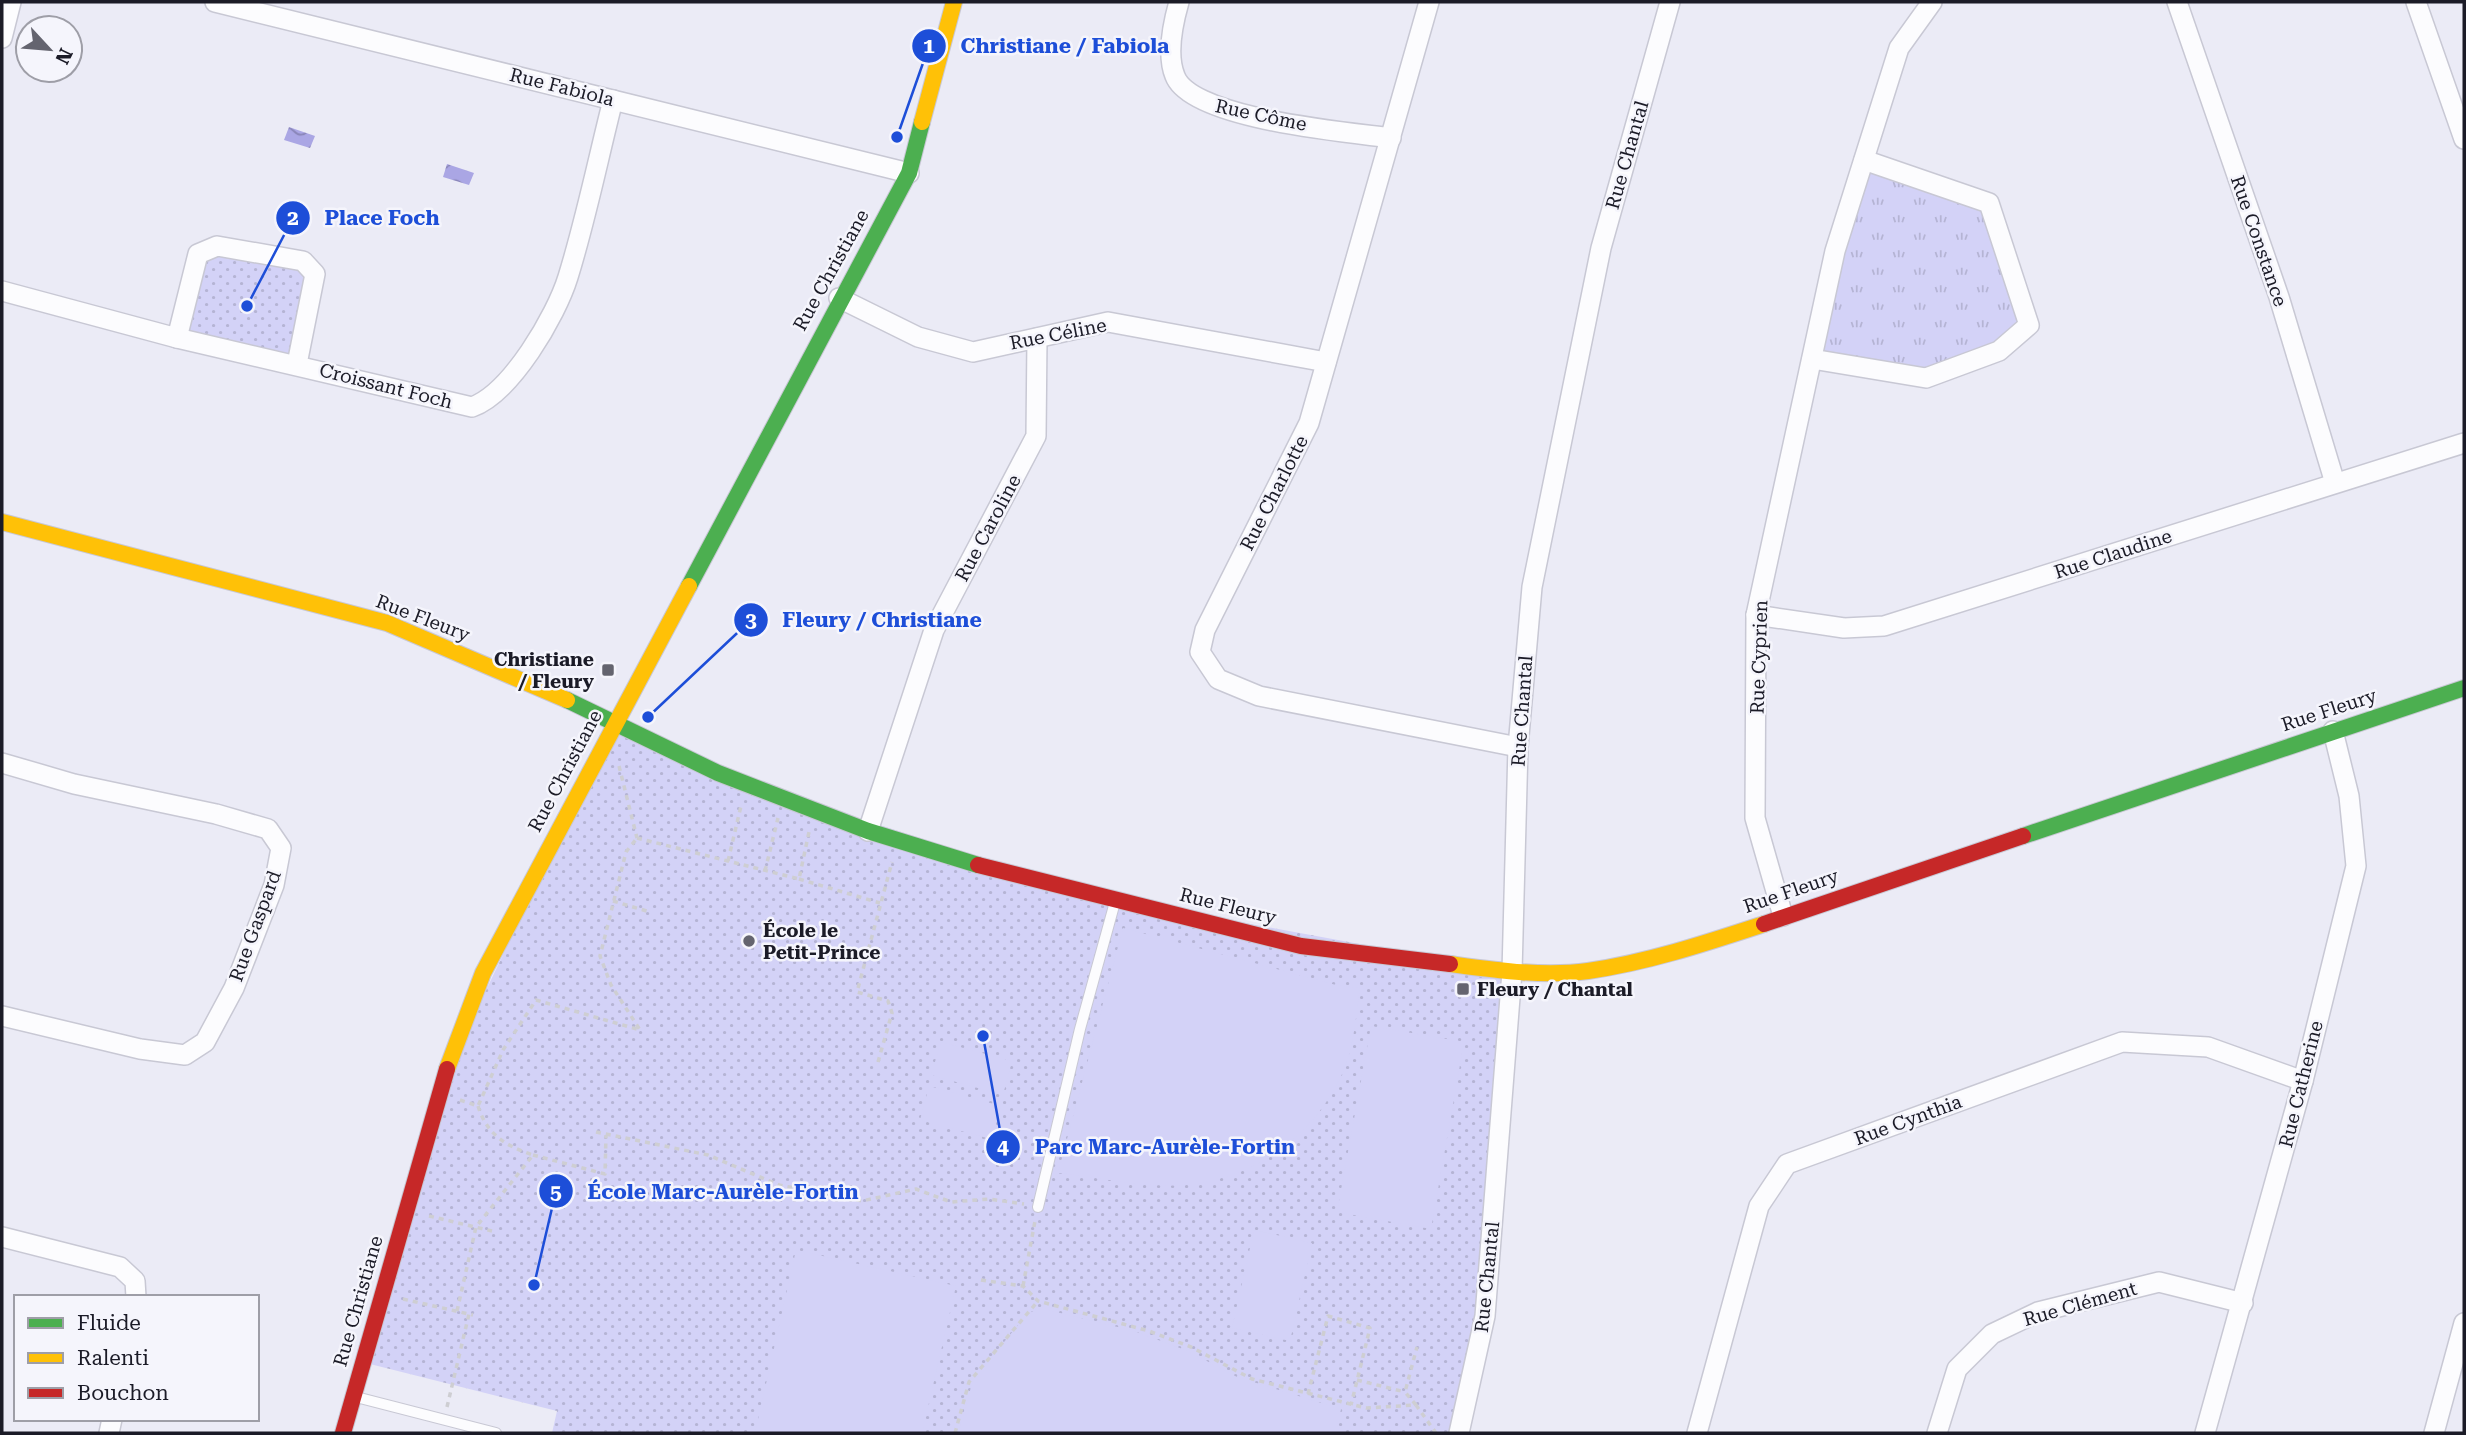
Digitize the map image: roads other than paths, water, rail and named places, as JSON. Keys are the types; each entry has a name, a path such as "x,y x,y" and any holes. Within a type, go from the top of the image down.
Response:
{"street":[{"path":"2,38 10,2"},
{"name":"Rue Fabiola","path":"215,2 909,173"},
{"name":"Rue Christiane","path":"343,1433 443,1080 483,974 839,298 909,173 954,2"},
{"name":"Rue Côme","path":"1179,2 1171,59 1175,78 1202,102 1251,117 1391,138"},
{"name":"Rue Charlotte","path":"1429,2 1309,424 1205,630 1200,652 1218,679 1259,696 1518,747"},
{"name":"Rue Chantal","path":"1459,1433 1485,1316 1512,972 1518,747 1532,587 1601,248 1670,2"},
{"name":"Rue Cyprien","path":"1783,916 1755,818 1756,615 1835,251 1899,48 1932,2"},
{"name":"Rue Constance","path":"2177,2 2279,296 2335,483"},
{"path":"2416,2 2464,139"},
{"name":"Croissant Foch","path":"2,291 177,338 472,407 489,401 531,352 568,279 613,100"},
{"path":"1812,359 1926,378 1998,351 2029,325 1989,203 1864,160"},
{"path":"177,338 198,254 217,246 303,261 314,274 297,364"},
{"name":"Rue Céline","path":"839,298 918,337 973,352 1108,321 1326,362"},
{"name":"Rue Caroline","path":"867,831 934,630 1036,436 1037,338"},
{"name":"Rue Claudine","path":"1756,615 1844,628 1884,626 2464,443"},
{"name":"Rue Fleury","path":"2,522 387,623 615,721 746,784 867,831 989,869 1301,946 1512,972 1586,971 1667,955 2464,688"},
{"name":"Rue Catherine","path":"2205,1433 2303,1081 2356,866 2349,796 2333,731"},
{"name":"Rue Gaspard","path":"2,763 74,784 216,814 268,829 281,848 274,885 234,988 205,1042 185,1055 140,1049 2,1016"},
{"name":"Rue Cynthia","path":"1698,1433 1759,1206 1787,1164 2122,1042 2208,1047 2303,1081"},
{"path":"2,1237 120,1267 135,1281 136,1295"},
{"name":"Rue Clément","path":"1937,1433 1957,1369 1992,1334 2038,1312 2159,1282 2243,1303"},
{"path":"2434,1433 2458,1372 2464,1323"}],"lane":[{"path":"1038,1207 1080,1029 1115,900"},
{"path":"352,1396 496,1433"}],"water":[{"path":"289,127 315,136 310,148 284,140"},
{"path":"447,164 474,173 469,185 443,177"}],"place":[{"name":"Christiane / Fabiola","path":"897,137"},
{"name":"Place Foch","path":"247,306"},
{"name":"Christiane / Fleury","path":"608,670"},
{"name":"Fleury / Christiane","path":"648,717"},
{"name":"École le Petit-Prince","path":"749,941"},
{"name":"Fleury / Chantal","path":"1463,989"},
{"name":"Parc Marc-Aurèle-Fortin","path":"983,1036"},
{"name":"École Marc-Aurèle-Fortin","path":"534,1285"}]}
